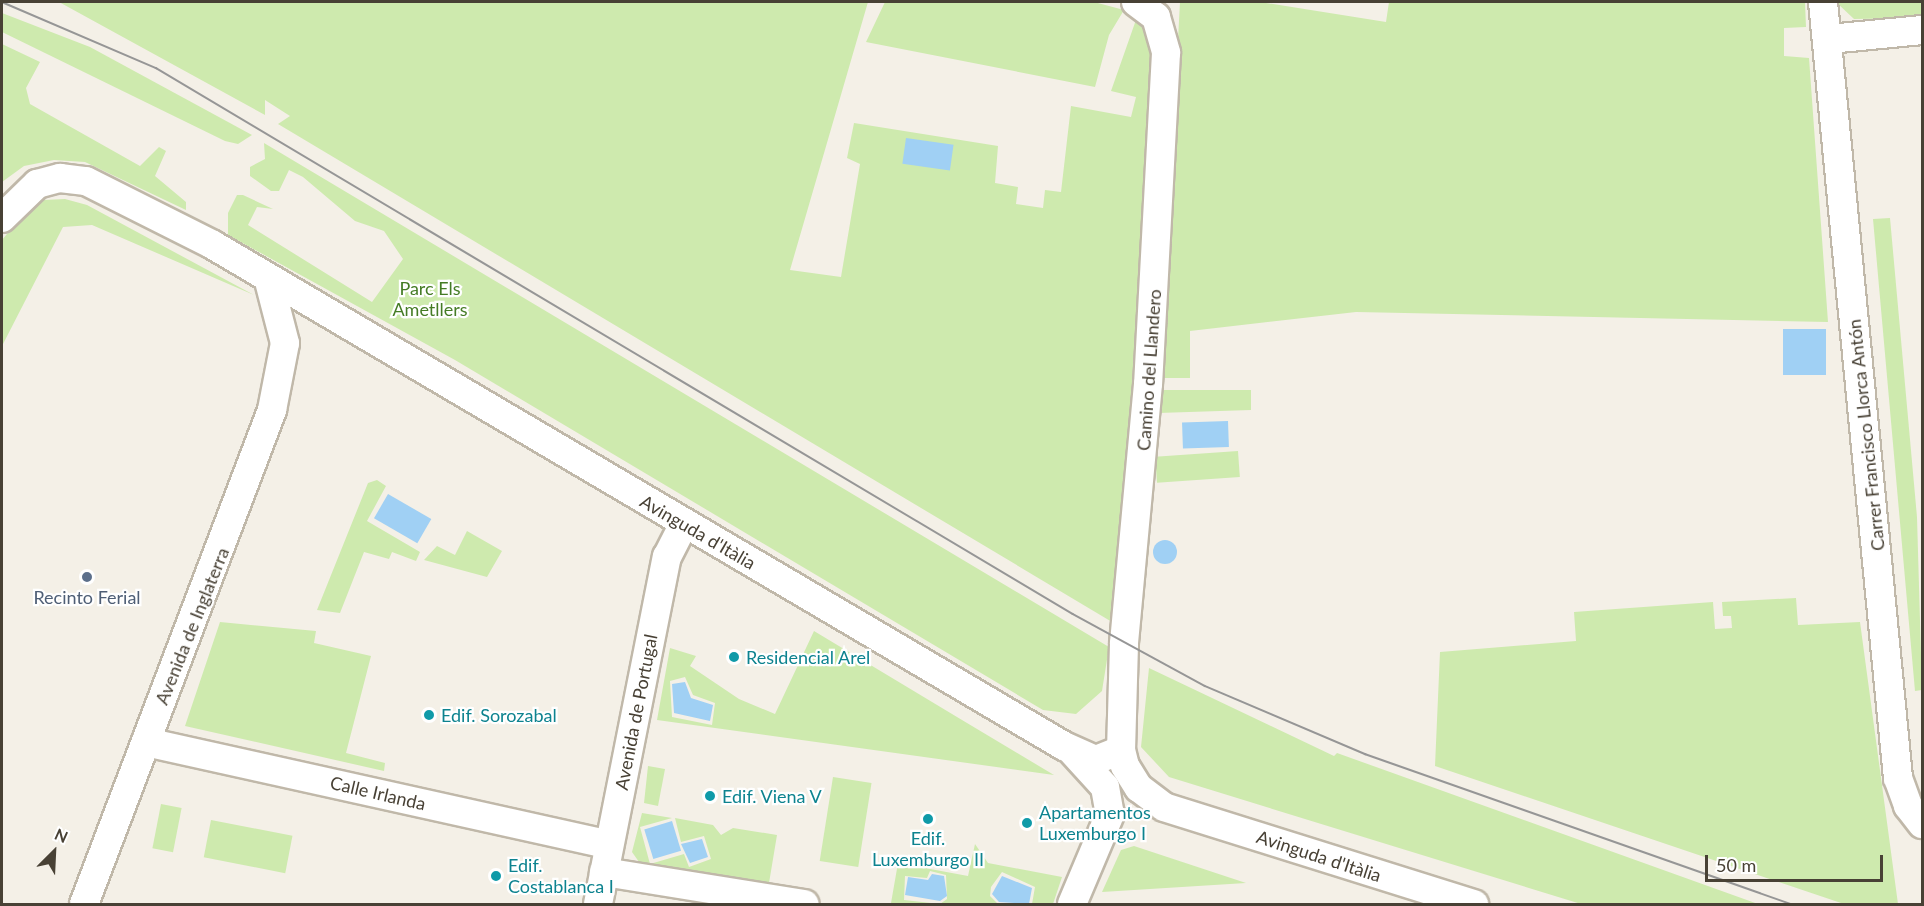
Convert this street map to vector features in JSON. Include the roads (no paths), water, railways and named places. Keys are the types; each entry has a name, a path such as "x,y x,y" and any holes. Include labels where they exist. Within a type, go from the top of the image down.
{"street":[{"name":"Camino del Llandero","path":"1121,750 1154,297 1166,52 1156,17 1136,2"},
{"name":"Carrer Francisco Llorca Antón","path":"1823,2 1829,39 1898,778 1908,807 1923,824"},
{"path":"1829,39 1923,30"},
{"name":"Avinguda d'Itàlia","path":"2,218 37,184 73,178 197,236 269,281 1064,746"},
{"path":"269,281 285,343 333,318"},
{"name":"Avenida de Inglaterra","path":"84,904 272,410 285,343"},
{"name":"Avenida de Portugal","path":"598,904 667,557 684,523"},
{"name":"Calle Irlanda","path":"146,742 607,858 804,904"},
{"path":"1064,746 1096,760 1121,750 1139,788 1164,807"},
{"path":"1064,746 1091,766 1105,787 1110,814 1072,904"},
{"path":"1110,814 1164,807"},
{"name":"Avinguda d'Itàlia","path":"1164,807 1474,904"}],"water":[{"path":"906,138 954,145 950,170 902,164"},
{"path":"1783,329 1826,329 1826,375 1783,375"},
{"path":"1228,421 1229,447 1183,449 1182,423"},
{"path":"388,494 431,519 417,543 374,518"},
{"path":"1165,540 1174,543 1177,552 1174,561 1165,564 1156,561 1153,552 1156,543"},
{"path":"685,682 691,698 713,705 710,721 674,713 672,684"},
{"path":"672,821 681,851 653,859 644,829"},
{"path":"702,839 708,857 690,863 681,844"},
{"path":"932,874 944,876 947,896 940,901 905,895 908,877 928,880"},
{"path":"1002,876 1032,888 1029,904 999,902 992,894"}],"tram line":[{"path":"2,2 156,68 1073,614 1205,686 1365,754 1792,904"}],"place":[{"name":"Recinto Ferial","path":"87,577"},
{"name":"Residencial Arel","path":"734,657"},
{"name":"Edif. Sorozabal","path":"429,715"},
{"name":"Edif. Viena V","path":"710,796"},
{"name":"Edif. Luxemburgo II","path":"928,819"},
{"name":"Apartamentos Luxemburgo I","path":"1027,823"},
{"name":"Edif. Costablanca I","path":"496,876"}],"park label":[{"name":"Parc Els Ametllers","path":"430,299"}]}
